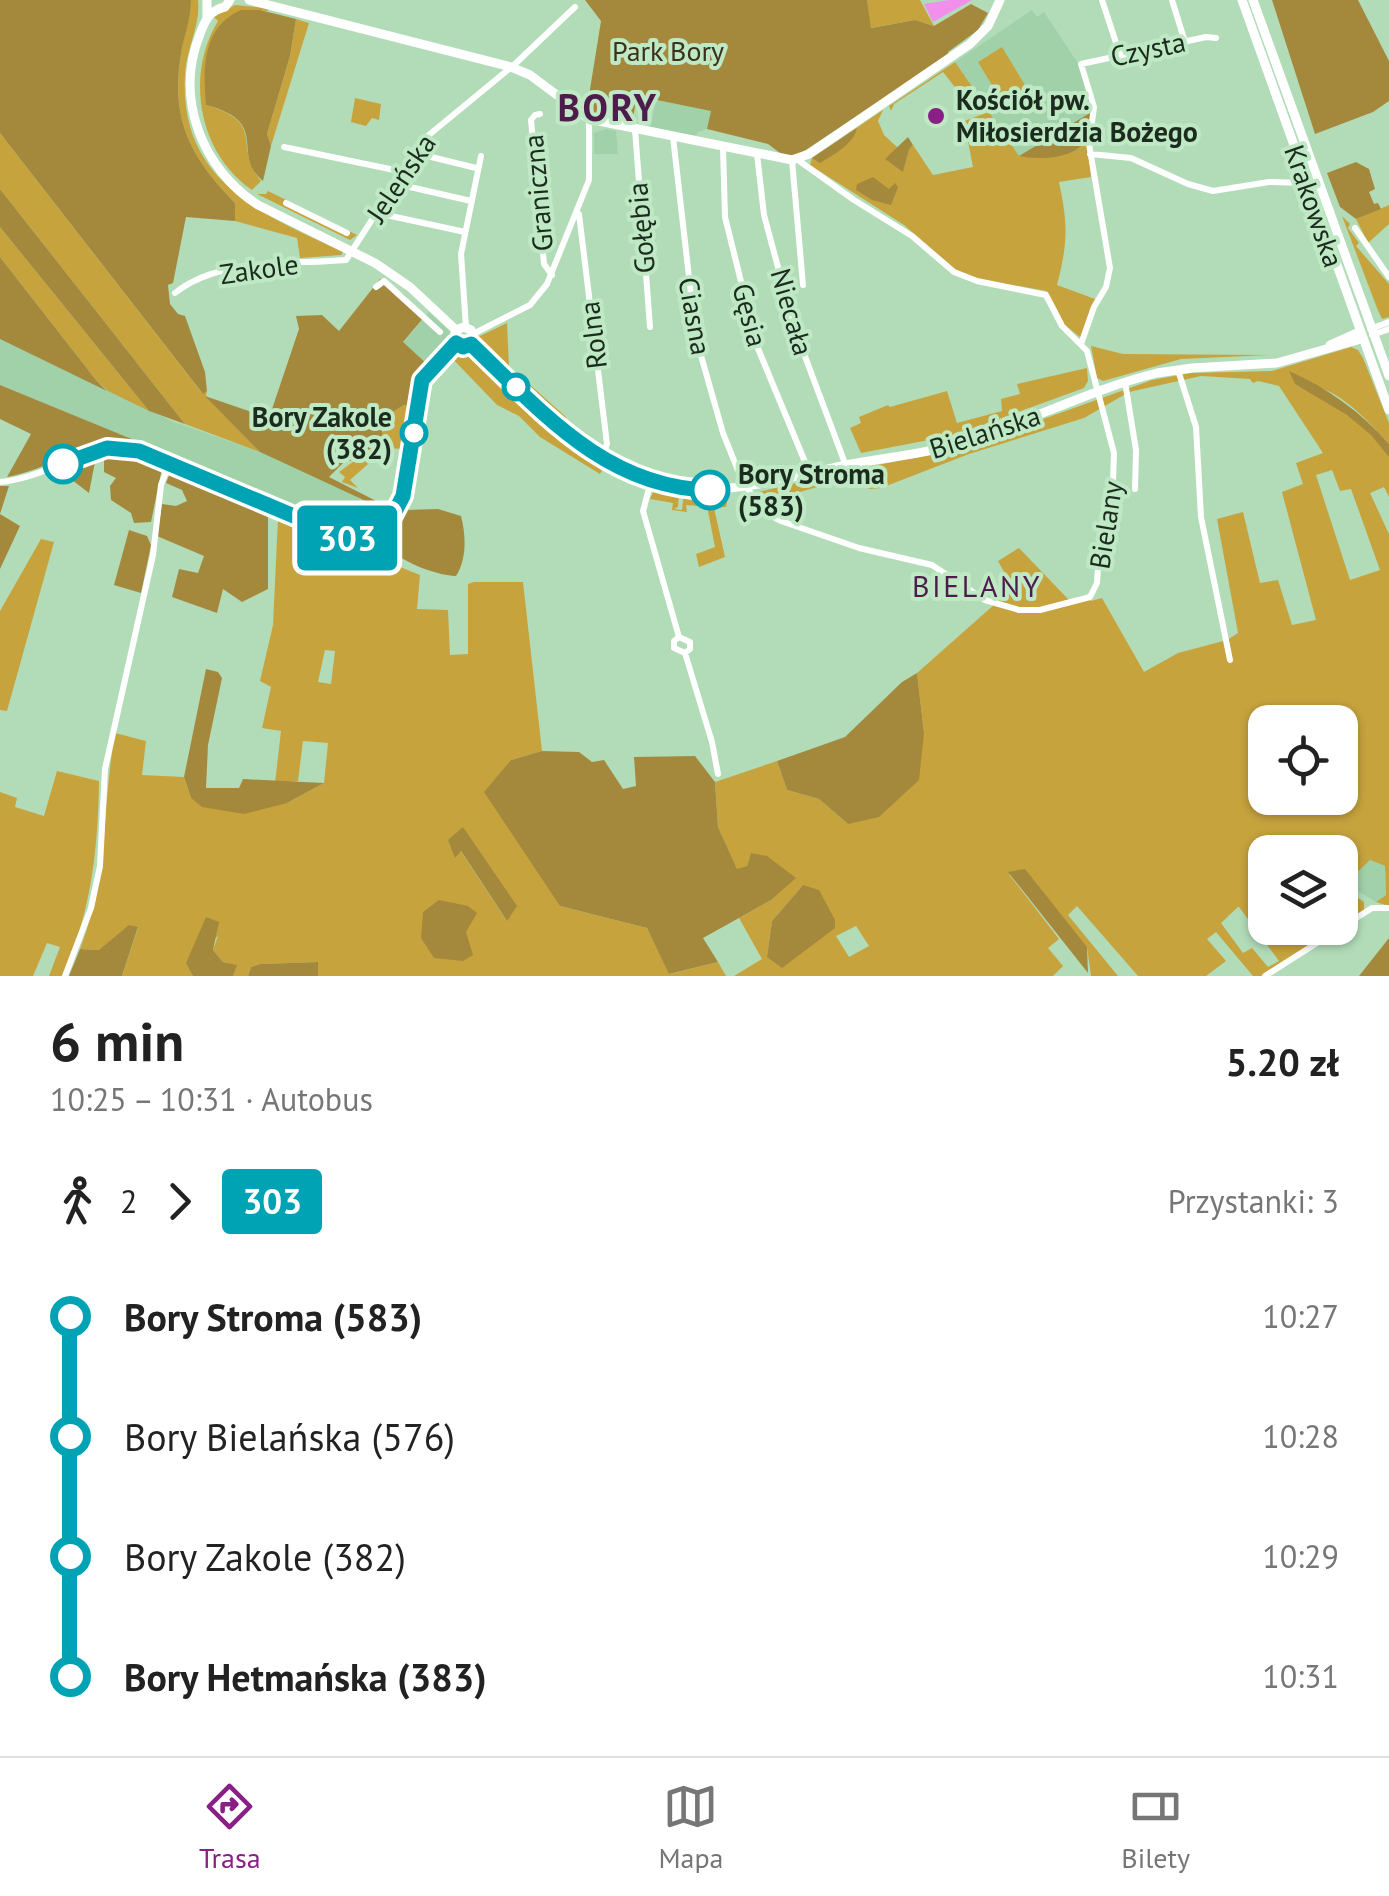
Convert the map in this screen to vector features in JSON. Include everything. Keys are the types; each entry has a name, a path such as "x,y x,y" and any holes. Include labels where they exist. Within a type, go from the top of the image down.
{"street":[{"path":"249,0 511,67 530,76 589,119 795,160 965,48 988,26 1000,0"},
{"path":"1102,0 1120,55"},
{"path":"1172,0 1185,42"},
{"name":"Krakowska","path":"1242,0 1389,410"},
{"name":"Krakowska","path":"1253,0 1389,376"},
{"path":"210,5 224,7 232,1"},
{"name":"Bielańska","path":"210,5 194,48 190,78 193,115 205,148 224,176 266,210 398,278 467,334 566,434 601,460 650,481 701,490 748,488 958,444 1125,382 1177,369 1280,363 1360,336"},
{"name":"Jeleńska","path":"350,255 436,126 511,67 575,7"},
{"name":"Czysta","path":"1090,154 1094,107 1082,64 1216,38"},
{"name":"Graniczna","path":"540,114 532,117 532,133 544,264 552,275"},
{"path":"0,482 27,478 107,448 139,451 375,550 403,496 422,380 456,343 454,337 530,305 552,275 589,180 589,119"},
{"name":"Gołębia","path":"635,130 650,327"},
{"name":"Ciasna","path":"673,137 696,338 723,432 748,488"},
{"path":"284,147 404,172"},
{"name":"Gęsia","path":"723,147 726,217 757,346 810,474"},
{"path":"415,153 476,168"},
{"name":"Niecała","path":"757,154 764,215 794,327 851,465"},
{"path":"1080,344 1106,288 1110,268 1090,154 1131,158 1213,191 1270,182 1306,184"},
{"path":"467,334 462,254 481,156"},
{"path":"795,160 803,285"},
{"name":"Bielany","path":"748,488 759,510 770,516 859,548 932,565 985,600 1033,612 1090,597 1097,583 1098,551 1112,509 1115,468 1088,355 1062,326 1046,295 977,281 954,272 912,236 795,160"},
{"path":"397,184 471,201"},
{"path":"286,203 347,233"},
{"name":"Rolna","path":"578,210 606,444 601,460"},
{"path":"376,214 465,232"},
{"path":"1355,228 1389,277"},
{"name":"Zakole","path":"175,293 198,279 233,270 350,255"},
{"path":"376,287 384,281 440,332"},
{"path":"429,325 439,314"},
{"path":"1360,336 1389,325"},
{"path":"1177,369 1196,428 1201,517 1230,660"},
{"path":"1125,382 1136,450 1135,489"},
{"path":"65,976 91,908 100,866 105,768 152,555 160,485 169,464"},
{"path":"650,481 643,511 679,637 674,648 684,654 718,774"},
{"path":"1264,976 1372,908 1389,908"}],"shaded area":[{"path":"191,0 198,0 198,9 185,75 187,112 196,142 211,168 256,208 343,252 341,255 300,258 297,238 235,221 235,203 206,170 187,136 182,118 178,78"},
{"path":"867,0 920,0 934,26 915,20 870,28"},
{"path":"972,0 933,22 924,4"},
{"path":"235,5 268,11 260,10 206,105 225,112 243,128 249,157 261,181 252,190 219,156 202,112 202,65 218,21 214,17"},
{"path":"1032,10 1037,17 1044,12 1079,65 1093,111 1019,156 955,62"},
{"path":"296,19 309,23 271,146 267,134 290,56"},
{"path":"1002,47 1028,90 1004,105 978,62"},
{"path":"955,62 973,88 958,91 943,72 894,104 891,111 889,106"},
{"path":"355,98 381,104 379,120 372,118 366,126 351,122"},
{"path":"656,100 712,111 707,129 695,136 650,129"},
{"path":"883,110 878,121 884,135 898,148 903,171 913,145 933,175 973,167 964,121 989,112 1019,156 1082,145 1087,139 1091,177 1059,182 1066,234 1057,285 1095,299 1081,338 1065,325 1047,291 979,279 956,270 904,225 810,165 812,158"},
{"path":"616,131 618,154 594,154 594,133"},
{"path":"0,133 202,393 207,391 206,396 260,452 185,424 0,189"},
{"path":"268,191 357,235 350,240 257,194"},
{"path":"1389,205 1389,224 1368,243 1356,219"},
{"path":"1342,216 1359,243 1356,246 1389,284 1389,317 1382,319"},
{"path":"0,227 149,411 108,391 96,380 0,257"},
{"path":"429,312 450,332 448,342 427,364 403,343"},
{"path":"507,323 509,366 566,417 566,430 476,343 478,337"},
{"path":"0,339 174,422 260,452 369,502 358,532 0,385"},
{"path":"1091,346 1123,354 1269,355 1181,359 1103,381 1097,378"},
{"path":"1351,347 1363,358 1389,423 1389,444 1335,395 1322,388 1295,384 1362,425 1389,457 1389,497 1384,487 1370,493 1389,534 1389,906 1376,902 1386,895 1385,866 1370,860 1358,872 1358,835 1248,835 1248,919 1238,907 1221,923 1243,953 1252,948 1268,967 1279,961 1267,945 1309,945 1261,976 1253,976 1216,932 1207,939 1226,961 1206,976 1138,976 1077,906 1068,915 1118,976 1091,976 1087,947 1008,873 1059,939 1048,948 1063,966 1053,976 734,976 762,959 739,918 771,900 751,854 747,866 737,870 718,827 715,782 777,761 787,790 819,799 848,824 924,733 917,673 1013,588 998,561 1019,548 1069,600 1085,595 1091,601 1102,598 1144,672 1178,653 1227,640 1238,633 1217,519 1243,512 1260,583 1278,580 1292,625 1316,620 1282,492 1303,484 1296,463 1323,453 1279,386 1253,383 1250,379 1201,376 1129,392 1084,418 969,454 881,488 870,489 846,479 764,502 758,501 759,492 957,450 1152,380 1191,373 1272,371","holes":["1332,470 1340,491 1351,489 1380,570 1350,580 1316,475","803,885 767,957 772,921","856,926 869,946 849,957 836,936"]},
{"path":"469,351 577,450 604,467 600,474 540,437 519,416 497,405 448,354"},
{"path":"1087,368 1084,388 955,435 861,453 850,428 861,423 859,417 888,405 947,391 957,423 1002,411 1001,399 1020,394 1017,384"},
{"path":"404,405 413,406 407,449 377,448 365,459 368,464 350,480 358,488 342,482 345,477 339,472 375,446 377,436 385,430 383,418"},
{"path":"655,488 679,493 678,507 674,509 682,510 684,493 699,495 698,506 686,505 687,512 672,510 673,503 650,499"},
{"path":"702,495 728,497 726,507 714,508 725,557 699,567 696,554 715,547 707,506 701,506"},
{"path":"278,518 420,575 417,609 448,610 450,655 468,654 468,584 523,582 542,751 511,760 560,906 647,928 670,974 718,962 726,976 318,976 317,962 260,964 251,967 248,976 233,976 236,965 223,962 213,950 218,936 187,963 193,976 122,976 138,928 99,950 80,949 100,869 115,733 146,741 142,775 184,777 191,798 287,803 324,783 328,743 303,741 298,781 275,783 281,731 262,728 271,687 260,681 273,625","holes":["325,650 335,651 331,684 318,682","463,827 468,836 506,920 460,850"]},
{"path":"41,539 54,542 7,711 0,710 0,611"},
{"path":"57,771 99,781 95,856 80,928 63,976 49,976 60,947 47,943 33,976 0,976 0,792 17,798 15,807 44,816"},
{"path":"1370,860 1385,866 1386,895 1376,902 1358,891 1358,871"},
{"path":"1358,898 1364,902 1364,910 1358,914"}],"green space":[{"path":"0,0 191,0 178,78 182,118 187,136 206,170 235,203 235,221 186,217 173,283 168,285 170,304 185,316 205,372 207,391 203,394 0,133"},
{"name":"Park Bory","path":"585,0 867,0 871,28 915,20 934,26 971,4 988,13 978,30 949,55 795,157 784,156 768,144 707,129 711,111 637,96 632,123 584,110 601,21"},
{"path":"1272,0 1358,0 1389,61 1389,101 1373,112 1315,134"},
{"path":"241,10 260,10 296,19 290,56 267,134 271,146 263,181 249,160 247,139 238,120 206,105 205,63 212,38 228,17"},
{"path":"1093,111 1088,136 1076,150 1047,158 1019,156"},
{"path":"857,128 837,153 820,163 812,158"},
{"path":"908,137 913,145 903,172 885,159"},
{"path":"1356,162 1369,169 1375,189 1369,192 1381,209 1356,219 1340,207 1327,173"},
{"path":"873,177 889,189 895,183 898,187 891,205 856,190 857,184"},
{"path":"0,189 185,424 149,411 0,227"},
{"path":"0,257 96,380 107,391 0,339"},
{"path":"380,279 425,316 403,342 427,364 418,378 413,406 404,405 383,418 382,436 377,436 375,446 346,460 329,477 390,508 373,540 362,541 127,444 81,451 7,477 31,434 0,419 0,385 358,532 368,502 260,452 205,396 269,418 299,329 296,316 322,315 339,331"},
{"path":"1289,371 1355,411 1389,444 1389,457 1347,415 1295,384"},
{"path":"118,454 162,468 151,522 134,523 131,513 111,500 110,486 116,478 104,472 104,456"},
{"path":"95,462 89,493 63,473"},
{"path":"170,473 268,513 268,589 242,602 223,589 217,613 172,597 179,569 198,573 204,556 157,536 162,504 176,506 187,501 182,490 166,483"},
{"path":"0,486 9,486 0,514"},
{"path":"438,509 461,516 464,547 456,576 418,566 384,545 405,510"},
{"path":"0,514 20,526 0,569"},
{"path":"129,530 147,536 151,545 141,593 114,585"},
{"path":"206,669 218,672 222,678 208,745 206,788 239,788 243,779 324,783 287,803 244,814 202,807 191,798 184,777"},
{"path":"917,673 924,733 919,780 879,817 848,824 819,799 787,790 777,761 845,737 902,682"},
{"path":"542,751 579,752 592,762 604,760 623,789 636,786 634,757 695,756 715,782 718,827 737,869 747,866 751,853 767,856 796,878 771,900 703,938 718,962 669,974 647,928 560,906 484,792 511,760"},
{"path":"463,827 517,906 507,921 461,851 455,858 448,840"},
{"path":"1025,869 1087,947 1088,973 1008,872"},
{"path":"803,885 819,890 835,920 835,928 782,968 767,957 772,921"},
{"path":"439,900 468,906 477,913 466,932 473,955 463,961 434,958 421,938 423,912"},
{"path":"206,917 219,922 213,950 223,962 237,965 233,976 193,976 186,963"},
{"path":"129,925 138,927 122,976 69,976 80,949 99,950"},
{"path":"1389,938 1389,976 1359,976"},
{"path":"318,962 318,976 248,976 251,967 260,964"}],"bus line":[{"name":"303","path":"63,464 107,448 139,451 375,550 403,496 422,380 456,343 463,347 471,344 566,434 601,460 650,481 710,490"}],"place":[{"name":"Kościół pw. Miłosierdzia Bożego","path":"936,116"},
{"name":"Bory Zakole (382)","path":"414,433"},
{"name":"Bory Stroma (583)","path":"710,490"}],"district":[{"name":"BORY","path":"608,108"},
{"name":"BIELANY","path":"977,587"}]}
